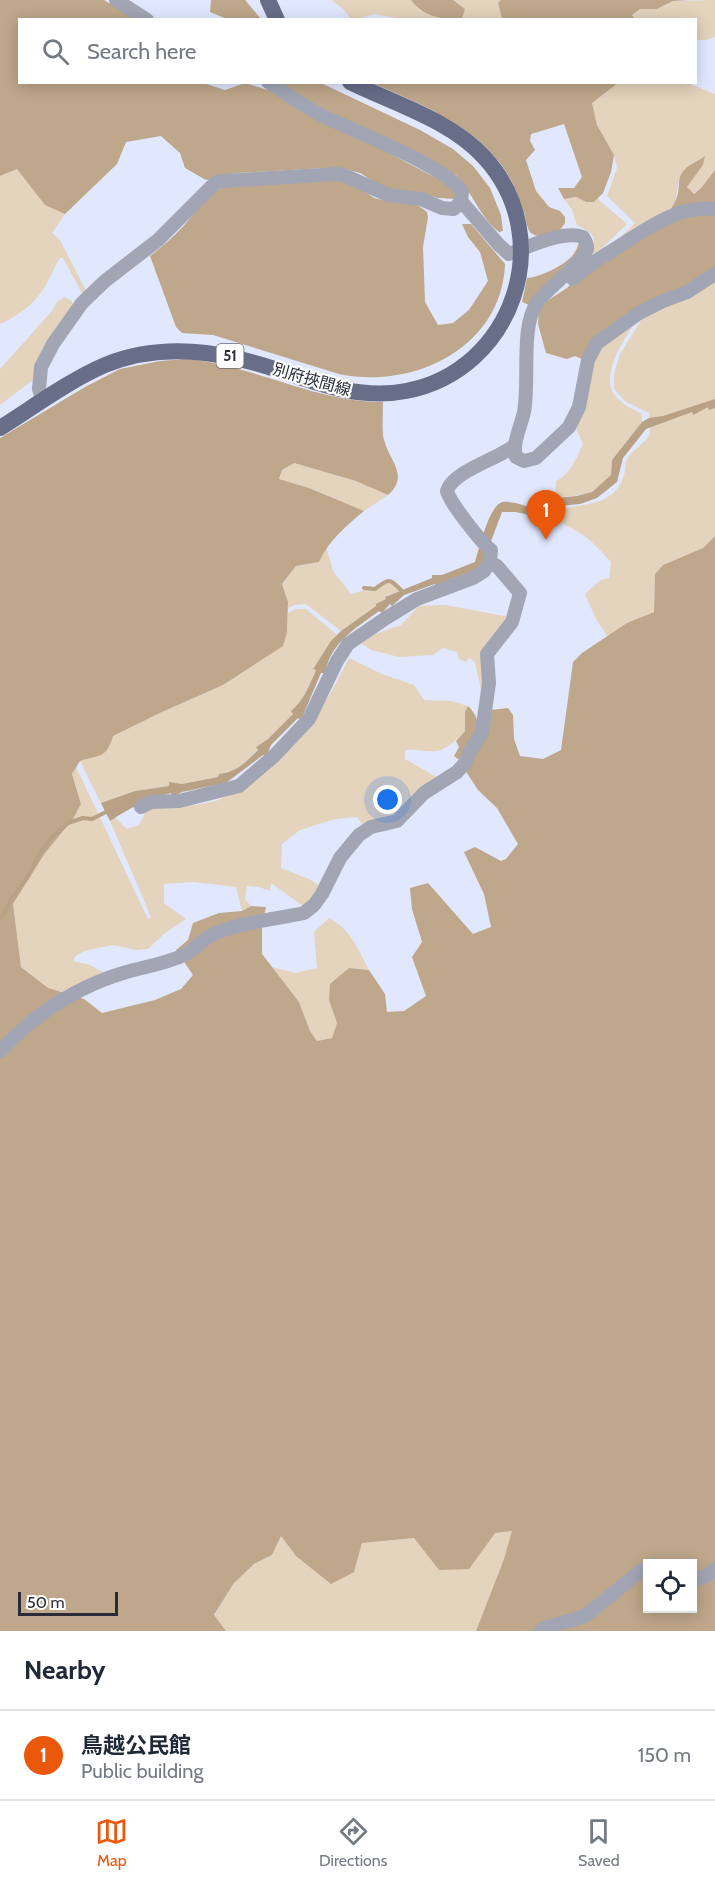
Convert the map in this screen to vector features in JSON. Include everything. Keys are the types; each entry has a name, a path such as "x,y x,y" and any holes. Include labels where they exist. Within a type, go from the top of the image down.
{"main road":[{"path":"268,0 276,18"},
{"name":"別府挾間線","path":"0,428 104,366 128,357 153,352 178,351 227,355 331,388 377,394 421,387 447,377 467,363 499,329 514,295 520,273 521,250 515,211 509,196 498,174 483,156 460,137 427,118 354,84"}],"street":[{"path":"116,0 144,18"},
{"path":"43,401 39,389 41,367 53,344 82,303 105,281 158,240 215,183 338,174 388,195 421,199 448,210 454,209 461,201 462,192 451,179 321,115 270,84"},
{"path":"461,201 509,254 539,241 570,234 582,237 587,243 587,250 580,259 532,309 528,323 525,406 514,446 516,457 519,460 531,460 544,452 569,427 579,407 588,360 604,336 639,313 687,292 715,274"},
{"path":"548,292 562,289 594,261 661,219 692,210 715,209"},
{"path":"0,1051 13,1036 40,1013 79,990 185,955 209,937 222,931 309,910 322,894 340,858 359,835 371,827 397,821 424,793 462,768 482,732 488,690 488,654 512,622 520,593 497,566 451,500 447,494 448,487 460,476 506,453 514,446"},
{"path":"141,807 151,802 179,801 239,786 274,756 309,719 337,661 348,644 417,599 474,578 484,571 487,551"},
{"path":"697,1579 707,1576 715,1569"},
{"path":"541,1631 585,1616 643,1570"}],"shaded area":[{"path":"0,0 104,0 134,18 18,18 18,84 206,84 225,90 248,84 274,92 451,186 455,192 455,199 384,188 360,173 345,169 236,173 206,180 185,168 180,153 161,136 126,142 117,164 65,214 45,205 17,169 0,176"},
{"path":"211,0 245,0 260,18 225,18 210,12"},
{"path":"332,0 411,0 418,8 440,18 397,18 374,14 361,18 350,18"},
{"path":"411,0 453,0 465,9 462,18 441,18 428,14"},
{"path":"453,0 501,0 498,4 502,18 462,18 465,9"},
{"path":"501,0 689,0 673,1 657,9 640,9 632,15 634,18 502,18 498,3"},
{"path":"715,0 715,37 697,40 697,18 635,18 632,15 640,9 657,9 673,1"},
{"path":"284,84 323,84 420,130 453,149 473,166 490,188 501,215 503,231 499,232 486,219 456,175 312,103"},
{"path":"374,84 617,84 592,103 597,125 614,155 611,172 603,193 594,202 586,202 576,197 564,199 558,188 574,188 582,177 564,124 531,134 530,141 535,150 526,160 536,191 549,207 560,211 565,217 565,223 558,233 544,236 534,235 528,229 517,192 500,163 473,136 458,125 407,98"},
{"path":"617,84 690,84 715,94 715,170 702,187 693,194 687,187 703,165 705,157 689,166 681,174 671,210 662,218 620,238 635,223 607,196 617,168 614,155 597,125 592,103"},
{"path":"705,156 703,165 687,187 694,194 715,170 715,207 666,216 676,199 682,173"},
{"path":"17,169 45,205 65,214 52,233 60,240 86,291 83,295 63,258 60,258 36,299 19,313 0,324 0,176"},
{"path":"342,180 374,198 390,202 404,201 419,206 427,212 423,247 425,302 438,325 453,323 469,310 488,281 480,252 468,237 462,224 471,224 505,264 500,293 488,318 471,339 449,356 424,368 396,375 368,377 339,374 213,335 182,333 176,327 150,256 178,232 208,197 225,186"},
{"path":"576,197 586,202 594,202 597,198 627,224 581,268 594,246 594,241 587,230 577,225 572,210 564,199"},
{"path":"715,212 715,269 687,286 584,360 575,356 567,359 546,353 538,324 539,309 547,301 567,288 584,271 669,221"},
{"path":"579,242 583,248 529,305 522,302 527,278 554,269 572,257"},
{"path":"715,279 715,536 703,548 663,565 655,574 654,612 627,623 608,637 596,619 585,594 601,580 609,578 611,562 587,538 550,514 591,504 610,496 617,488 624,476 629,456 647,439 650,429 649,413 626,402 614,389 614,374 620,354 642,319"},
{"path":"64,297 72,301 73,306 42,350 34,370 33,380 0,405 0,369 52,311 57,302"},
{"path":"637,320 617,353 610,382 617,398 642,414 642,422 612,460 611,475 605,482 588,494 555,498 556,481 569,470 583,444 576,428 597,349"},
{"path":"186,359 236,368 333,396 383,402 383,435 398,473 395,487 388,495 356,481 294,463 282,470 279,479 309,488 364,511 333,540 319,562 296,566 282,584 288,602 287,632 283,646 223,685 113,736 104,753 80,761 72,774 81,804 73,819 45,853 13,904 21,967 48,988 84,999 102,1013 155,1000 181,989 193,975 176,950 188,940 193,923 219,913 242,911 251,906 266,907 262,924 262,954 299,1002 310,1031 317,1041 332,1038 337,1023 329,1000 330,984 349,968 369,970 385,994 387,1012 404,1011 426,996 412,957 422,942 412,909 410,888 428,883 473,934 491,927 484,894 464,852 475,847 501,861 506,859 518,844 497,808 478,790 465,770 491,710 508,708 513,715 514,739 520,756 543,759 561,750 573,662 582,653 627,623 654,612 655,574 663,565 703,548 715,536 715,1631 476,1631 504,1559 512,1531 495,1533 469,1569 439,1570 414,1538 362,1543 354,1572 331,1584 296,1556 281,1536 272,1555 254,1564 234,1583 214,1615 226,1631 0,1631 0,438 85,387 120,369 160,361"},
{"path":"715,399 715,408 709,410 708,407 693,415 692,412 646,429 623,458 617,482 597,498 580,504 558,506 535,516 502,512 482,565 477,569 447,580 436,587 435,584 404,595 392,606 390,604 382,613 379,611 353,630 338,645 328,662 325,673 321,673 301,720 298,718 271,745 267,756 263,755 222,786 220,784 182,792 172,797 171,793 147,801 110,821 101,803 135,791 169,786 169,782 182,784 218,777 219,774 236,769 245,762 258,750 256,747 268,739 293,714 291,711 303,697 316,670 313,669 331,641 376,604 386,599 385,597 432,578 432,575 442,575 475,562 489,519 498,505 511,502 536,509 555,498 592,492 611,475 612,460 642,422"},
{"path":"293,463 356,481 388,495 364,511 309,488 279,479 282,470"},
{"path":"326,546 333,571 351,594 375,590 383,584 393,582 399,591 386,596 387,599 376,604 377,606 341,631 306,604 288,608 282,585 296,566 319,562"},
{"path":"445,605 510,617 486,648 483,699 475,662 470,658 465,662 459,659 457,652 443,648 433,655 399,657 371,650 362,644 364,638 401,625 419,606"},
{"path":"296,609 306,609 337,635 313,668 316,670 303,697 291,711 293,714 268,739 256,747 258,749 241,766 219,774 218,777 182,784 169,783 169,786 135,791 101,803 80,761 104,752 113,736 223,685 250,666 287,632 288,613"},
{"path":"349,658 382,674 414,685 424,700 451,701 468,706 465,712 465,731 440,750 405,750 405,759 440,779 401,814 365,828 357,817 335,819 300,830 282,844 281,868 311,880 323,888 306,908 271,883 270,891 247,886 245,899 251,906 242,911 236,887 194,882 164,884 164,903 186,919 165,933 148,949 136,950 113,945 84,951 73,961 90,965 108,975 67,993 48,989 21,967 13,904 45,853 73,819 81,804 72,774 76,767 148,919 151,917 110,821 115,817 127,829 139,825 145,810 216,801 241,789 311,723"},
{"path":"468,706 477,719 476,732 464,759 458,759 454,756 459,747 456,741 465,731 465,712"},
{"path":"329,918 348,934 369,970 349,968 329,1000 337,1023 332,1038 317,1041 310,1031 299,1002 272,967 295,973 317,968 314,932"},
{"path":"513,1531 476,1631 226,1631 214,1616 234,1583 254,1564 272,1555 281,1536 296,1556 354,1572 362,1543 414,1538 439,1570 495,1533"}],"waterway":[{"path":"364,588 375,589 384,582 390,581 403,592"},
{"path":"0,918 51,838 68,823 83,818 92,819 108,811"}],"place":[{"name":"鳥越公民館","path":"546,540"}]}
